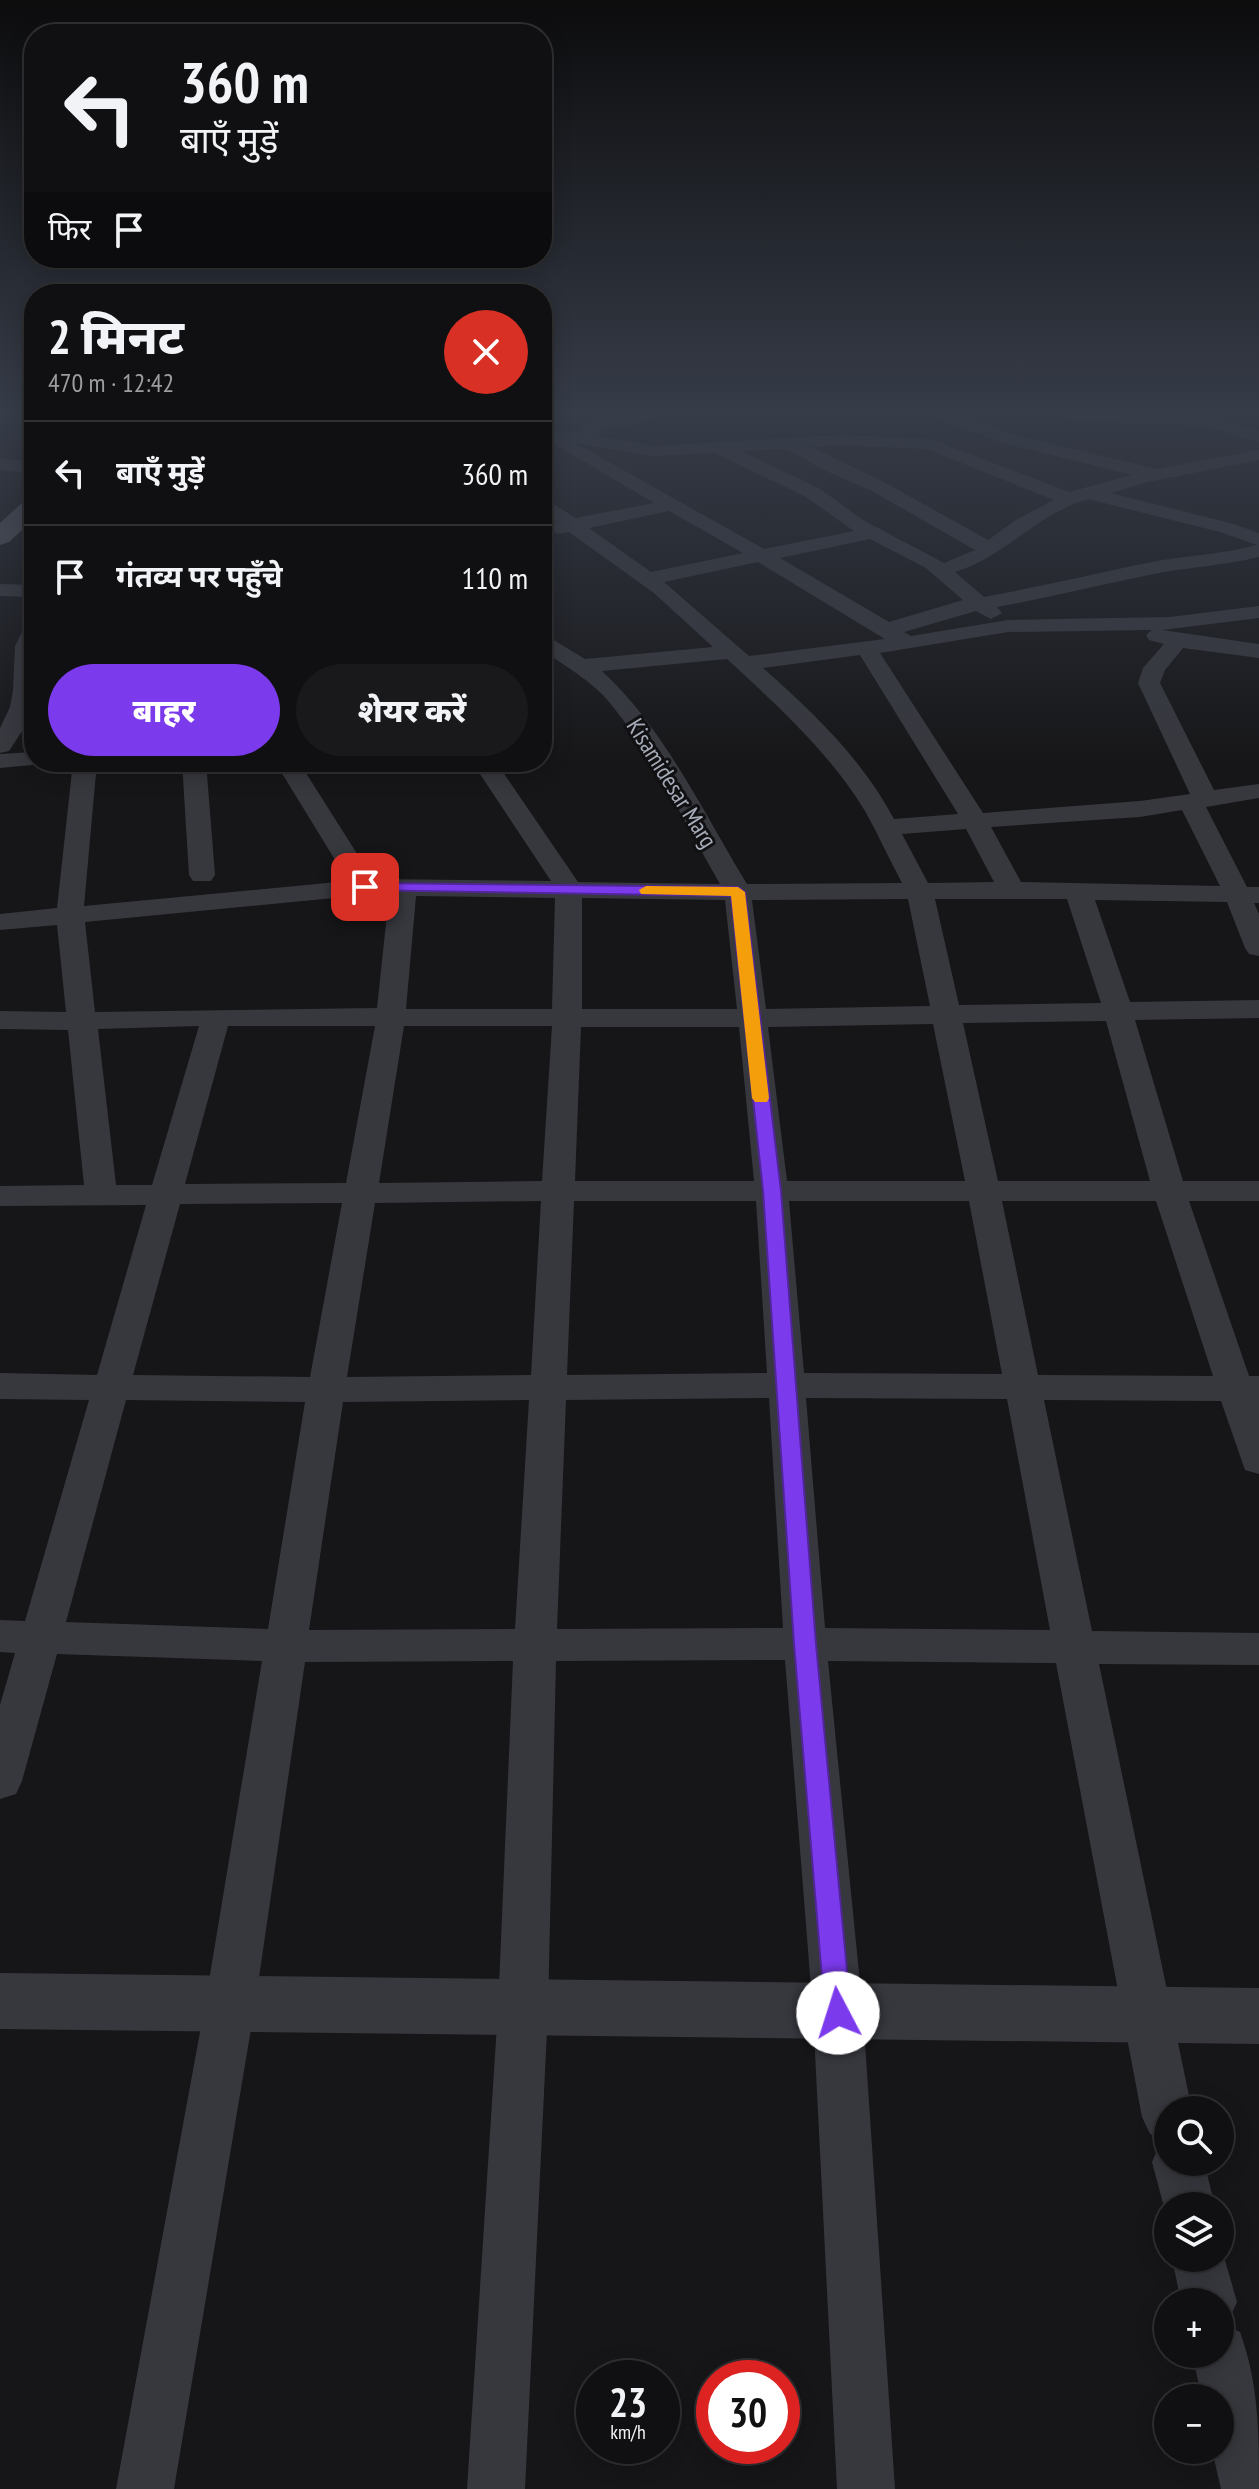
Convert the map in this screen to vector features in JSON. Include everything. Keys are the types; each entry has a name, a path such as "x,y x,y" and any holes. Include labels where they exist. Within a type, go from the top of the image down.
{"street":[{"path":"564,532 647,579 697,619 791,705 845,765 887,827 920,892 1076,1648 1145,2015 1163,2096"},
{"path":"719,532 895,636 962,636 1008,626 1169,623 1259,612"},
{"path":"958,532 990,550"},
{"path":"941,570 974,560 1013,532"},
{"path":"1238,532 1259,540"},
{"path":"647,579 872,533 941,570 1008,626"},
{"path":"581,666 740,658 865,647 979,604 1060,590 1151,568 1219,561 1259,551"},
{"path":"0,590 24,591"},
{"path":"1113,622 1178,641 1259,651"},
{"path":"1178,641 1154,668 1149,683 1199,801 1248,894 1259,948"},
{"name":"Kisamidesar Marg","path":"552,647 581,666 618,698 659,759 738,892 772,1191 805,1644 838,2013 866,2489"},
{"path":"865,647 909,710 978,823 1012,890"},
{"path":"0,746 24,714"},
{"path":"0,761 24,760"},
{"path":"84,772 70,914 101,1194"},
{"path":"195,772 202,875"},
{"path":"293,772 365,887"},
{"path":"491,772 569,889 567,1017 557,1191 551,1390 535,1647 523,2009 496,2489"},
{"path":"887,827 978,823 1199,801 1259,791"},
{"path":"0,922 365,887 1248,894"},
{"path":"145,2489 230,2005 326,1390 391,1017 403,888"},
{"path":"1079,893 1118,1011 1169,1191 1248,1389 1259,1460"},
{"path":"0,1020 216,1017 751,1018 1259,1009"},
{"path":"0,1781 20,1636 113,1386 216,1017"},
{"path":"0,1196 557,1191 1259,1191"},
{"path":"0,1386 326,1390 551,1390 785,1385 1248,1389"},
{"path":"20,1636 288,1646 805,1644 1259,1649"},
{"path":"0,2001 1259,2016"},
{"path":"1224,2368 1250,2489"}],"slow traffic":[{"path":"646,890 738,892 761,1098"}],"route":[{"path":"365,887 738,892 772,1191 805,1644 838,2013"}]}
